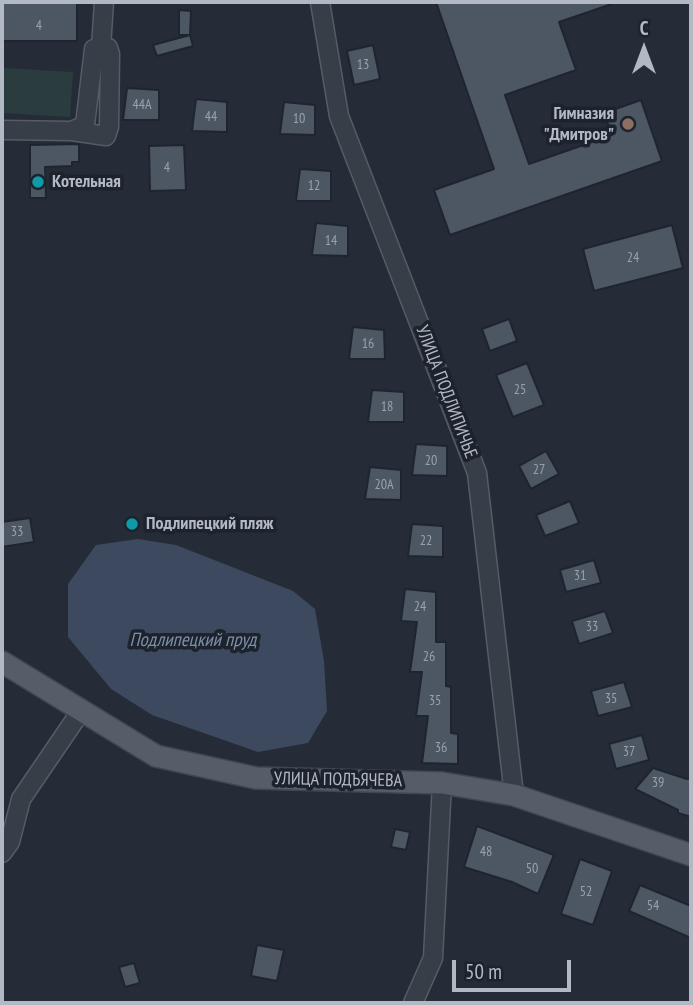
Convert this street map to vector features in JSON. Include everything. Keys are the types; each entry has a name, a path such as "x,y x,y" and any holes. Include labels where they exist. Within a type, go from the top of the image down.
{"main road":[{"name":"УЛИЦА ПОДЪЯЧЕВА","path":"2,662 156,756 256,778 442,783 513,795 691,855"}],"street":[{"path":"101,47 104,2"},
{"name":"УЛИЦА ПОДЛИПИЧЬЕ","path":"320,2 339,116 477,473 513,795"},
{"path":"2,130 72,131 106,136 109,127 108,48 94,49 85,124 72,131"},
{"path":"2,853 10,842 21,799 81,711"},
{"path":"413,1003 433,958 442,783"}],"shaded area":[{"path":"2,68 73,72 70,117 2,113"}],"water":[{"name":"Подлипецкий пруд","path":"138,539 176,545 293,591 315,609 324,661 327,711 308,743 258,752 152,715 111,689 68,637 68,584 96,545"}],"building":[{"path":"2,2 77,2 77,41 2,41"},
{"name":"Гимназия \"Дмитров\"","path":"436,2 611,2 612,4 559,22 576,70 505,95 529,164 612,135 604,113 641,100 662,161 450,235 434,190 494,169"},
{"path":"179,10 191,11 190,35 179,35"},
{"path":"190,35 193,46 157,56 153,45"},
{"path":"373,45 380,79 354,85 347,51"},
{"path":"127,88 159,90 159,120 123,120"},
{"path":"196,99 227,102 227,132 192,131"},
{"path":"284,102 315,105 315,135 280,134"},
{"name":"Котельная","path":"79,144 79,162 72,162 72,166 45,167 46,198 30,198 30,145"},
{"path":"184,145 186,190 150,191 149,146"},
{"path":"300,169 331,171 331,201 296,201"},
{"path":"316,223 348,226 348,256 312,255"},
{"path":"672,225 683,268 594,291 583,249"},
{"path":"509,319 517,341 490,351 482,329"},
{"path":"353,327 384,330 385,359 349,359"},
{"path":"527,363 544,405 513,417 496,375"},
{"path":"372,390 404,392 404,422 368,422"},
{"path":"416,444 447,446 447,476 412,475"},
{"path":"546,451 559,474 531,489 519,466"},
{"path":"370,467 401,470 401,500 365,499"},
{"path":"570,501 579,523 545,536 536,515"},
{"path":"30,518 34,542 2,547 2,522"},
{"path":"412,524 443,526 443,557 408,556"},
{"path":"594,560 601,583 566,592 560,570"},
{"path":"405,589 436,592 436,642 446,642 446,686 451,687 451,733 458,734 458,764 422,763 428,716 416,716 422,672 410,672 417,622 401,621"},
{"path":"605,611 613,633 579,644 572,621"},
{"path":"624,682 632,707 598,716 591,691"},
{"path":"642,735 649,760 616,769 609,744"},
{"path":"653,768 691,778 691,817 678,813 678,810 635,789"},
{"path":"477,826 554,855 538,894 512,882 464,867"},
{"path":"395,829 410,832 406,850 391,847"},
{"path":"580,859 612,871 593,925 561,914"},
{"path":"640,885 691,906 691,938 629,911"},
{"path":"257,945 284,950 277,981 251,976"},
{"path":"134,963 140,983 125,987 119,967"}],"place":[{"name":"Гимназия \"Дмитров\"","path":"628,124"},
{"name":"Котельная","path":"38,182"},
{"name":"Подлипецкий пляж","path":"132,524"}]}
